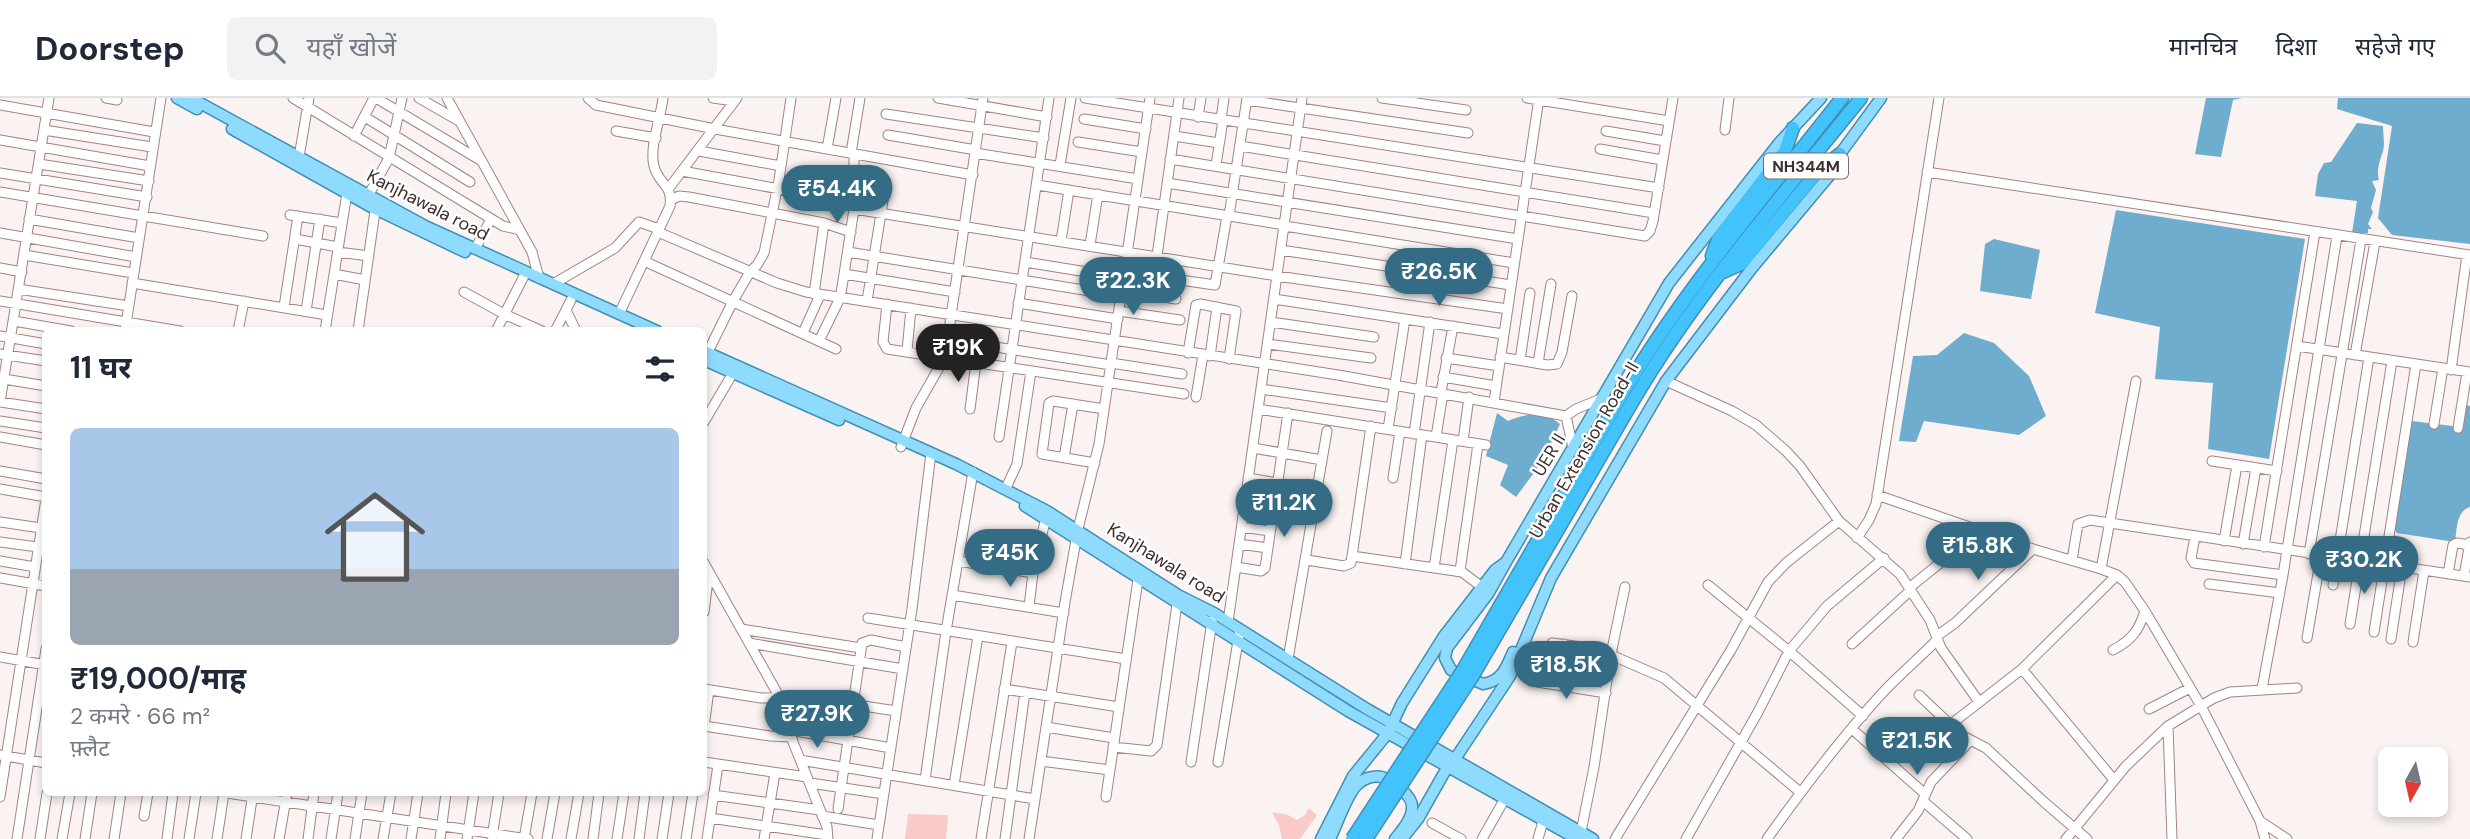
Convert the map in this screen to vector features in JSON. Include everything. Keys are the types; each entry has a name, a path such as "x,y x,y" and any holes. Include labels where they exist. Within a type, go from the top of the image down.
{"highway":[{"name":"Urban Extension Road-II","path":"1352,839 1463,670 1629,395 1658,357 1714,269 1842,98"},
{"name":"Urban Extension Road-II","path":"1714,269 1861,98"},
{"path":"1793,128 1785,152 1718,239 1714,269 1741,264 1818,171 1840,153"},
{"name":"Urban Extension Road-II","path":"1366,839 1472,677 1629,395"}],"main road":[{"name":"Kanjhawala road","path":"177,98 373,202 525,275 568,305 629,327"},
{"name":"Kanjhawala road","path":"191,98 347,193 373,202 422,233 525,275 539,278 648,327"},
{"name":"UER II","path":"1321,839 1353,776 1390,728 1402,703 1444,636 1495,570 1506,562 1669,283 1793,128 1821,98"},
{"path":"1506,562 1488,594 1454,636 1445,658 1451,670 1483,684 1497,680 1503,674 1538,597 1666,381 1752,268 1829,176 1840,153 1881,98"},
{"name":"Kanjhawala road","path":"707,357 733,373 903,444"},
{"name":"Kanjhawala road","path":"707,357 1006,488 1177,599 1213,619 1348,710 1390,728"},
{"name":"Kanjhawala road","path":"973,475 1046,515"},
{"path":"1402,839 1418,819 1451,763 1510,676 1551,578"},
{"name":"Kanjhawala road","path":"1213,619 1228,622 1239,636 1288,659 1390,728 1579,837 1593,839"},
{"path":"1330,839 1354,787 1373,777 1382,777 1406,794 1413,803 1404,828 1395,839"}],"street":[{"path":"42,408 0,402 4,355 11,338 49,98"},
{"path":"106,98 117,100"},
{"path":"0,302 125,327 161,98"},
{"path":"293,98 308,103 354,136 503,226 520,230"},
{"path":"354,136 375,98 482,161"},
{"path":"359,327 369,256 373,202 395,137 402,98"},
{"path":"419,98 461,122"},
{"path":"447,98 536,260 539,278"},
{"path":"588,98 596,105 715,130 973,175"},
{"path":"619,314 671,200 669,188 654,166 663,98"},
{"path":"669,188 735,100 713,98"},
{"path":"707,352 733,301 764,253 791,98"},
{"path":"827,149 836,98"},
{"path":"819,341 840,298 848,252 854,206 853,154 860,98"},
{"path":"938,98 983,102 1046,117"},
{"path":"999,437 1049,98"},
{"path":"1060,165 1071,98"},
{"path":"1157,256 1179,98"},
{"path":"1198,117 1201,98"},
{"path":"1216,166 1224,98"},
{"path":"1382,98 1466,110"},
{"path":"1527,98 1669,121"},
{"path":"1170,159 1645,236 1650,231 1654,213 1674,98"},
{"path":"1725,130 1729,98"},
{"path":"1857,538 1873,514 1877,495 1939,98"},
{"path":"1091,99 1149,103 1198,117 1659,188"},
{"path":"1025,262 1213,286 1216,284 1247,99 1301,103 1468,133"},
{"path":"1494,402 1539,99"},
{"path":"903,444 916,408 945,357 983,102"},
{"path":"297,161 308,103"},
{"path":"1029,839 1078,534 1096,463 1149,103"},
{"path":"1228,622 1301,103"},
{"path":"0,105 154,132"},
{"path":"886,114 1044,138"},
{"path":"365,117 470,182"},
{"path":"1084,119 1146,129"},
{"path":"44,130 152,147"},
{"path":"615,131 656,138"},
{"path":"1606,131 1665,141"},
{"path":"888,135 1138,179"},
{"path":"1174,136 1219,143"},
{"path":"0,140 150,166"},
{"path":"1079,142 1142,152"},
{"path":"1240,146 1654,213"},
{"path":"1600,149 1662,160"},
{"path":"699,151 780,166"},
{"path":"39,164 149,181"},
{"path":"682,171 881,213 1277,276 1508,309"},
{"path":"1927,172 2468,255 2434,424"},
{"path":"0,173 146,197"},
{"path":"867,302 886,182"},
{"path":"1167,183 1518,239"},
{"path":"1037,185 1514,263"},
{"path":"1061,241 1069,190"},
{"path":"0,192 262,236"},
{"path":"326,327 347,193"},
{"path":"1090,245 1098,194"},
{"path":"671,200 683,196 824,223 851,232"},
{"path":"284,307 295,239 294,215 342,223"},
{"path":"29,219 139,238"},
{"path":"306,311 320,219"},
{"path":"475,249 491,219"},
{"path":"553,284 615,248 639,222 750,272 817,294 1421,389 1566,415 1603,398"},
{"path":"803,333 817,294 824,223"},
{"path":"2264,547 2315,232"},
{"path":"0,233 136,257"},
{"path":"2262,689 2287,551 2337,236"},
{"path":"295,239 369,256"},
{"path":"2309,554 2361,240"},
{"path":"2355,355 2375,242"},
{"path":"1281,250 1511,285"},
{"path":"848,252 1121,296"},
{"path":"24,255 244,301 327,315"},
{"path":"644,261 836,349"},
{"path":"0,268 22,272"},
{"path":"334,274 365,280"},
{"path":"844,274 955,292"},
{"path":"498,327 525,275"},
{"path":"1538,363 1551,284"},
{"path":"18,289 128,306"},
{"path":"464,292 533,327"},
{"path":"1520,360 1530,293"},
{"path":"1142,294 1176,299"},
{"path":"1446,358 1499,362 1520,360 1552,365 1559,360 1572,296"},
{"path":"1155,316 1158,297"},
{"path":"1274,299 1503,334"},
{"path":"239,327 244,301"},
{"path":"1018,303 1180,320"},
{"path":"887,304 883,345 891,350 1184,394"},
{"path":"557,327 568,305"},
{"path":"568,305 575,327"},
{"path":"1188,353 1196,305 1217,307 1236,311 1229,359"},
{"path":"1196,397 1217,307"},
{"path":"907,351 911,308"},
{"path":"1388,429 1405,319"},
{"path":"13,321 48,327"},
{"path":"1271,322 1374,337"},
{"path":"1405,564 1430,322"},
{"path":"1436,437 1452,326"},
{"path":"0,336 42,343"},
{"path":"1268,344 1371,358"},
{"path":"983,345 1182,374"},
{"path":"2297,346 2468,372 2458,428"},
{"path":"4,355 42,360"},
{"path":"2333,585 2369,357"},
{"path":"2350,624 2392,360"},
{"path":"970,409 976,362"},
{"path":"2374,632 2416,364"},
{"path":"1006,488 1017,464 1031,371"},
{"path":"707,417 733,373"},
{"path":"1443,377 1496,386"},
{"path":"4,379 42,385"},
{"path":"1666,381 1756,425 1800,466 1839,521 1900,574 1937,638 1979,702"},
{"path":"2101,569 2136,381"},
{"path":"1261,389 1392,408"},
{"path":"1434,568 1469,397"},
{"path":"1096,463 1042,454 1049,403 1054,401 1104,409"},
{"path":"1065,458 1073,404"},
{"path":"1258,409 1482,445 1460,571"},
{"path":"1236,567 1263,570 1288,413"},
{"path":"1566,415 1573,448"},
{"path":"0,421 42,427"},
{"path":"1307,560 1347,566 1351,563 1371,426"},
{"path":"1288,659 1327,431"},
{"path":"1393,478 1400,431"},
{"path":"0,437 42,443"},
{"path":"1253,448 1322,460"},
{"path":"877,839 906,648 930,456"},
{"path":"2212,461 2277,471"},
{"path":"2224,541 2237,465"},
{"path":"2243,544 2256,468"},
{"path":"0,471 42,478"},
{"path":"925,780 946,631 973,475"},
{"path":"1248,478 1277,483"},
{"path":"0,489 42,497"},
{"path":"1877,495 2117,575 2131,588 2190,688 2260,821 2265,839"},
{"path":"1245,502 1274,507"},
{"path":"1029,607 1033,573 1046,515"},
{"path":"2072,560 2078,524 2085,520 2467,577 2470,543 2455,543 2448,574"},
{"path":"1615,839 1749,618 1764,588 1778,571 1839,521"},
{"path":"0,522 41,528"},
{"path":"0,797 3,756 42,522"},
{"path":"1242,527 1270,531"},
{"path":"1852,644 1910,589 1981,530"},
{"path":"2195,537 2190,558 2194,563 2283,575"},
{"path":"0,542 38,547"},
{"path":"1239,544 1268,548"},
{"path":"1767,839 1800,792 1889,686 2033,549"},
{"path":"1352,556 1460,571 1482,587"},
{"path":"2307,638 2321,556"},
{"path":"1686,839 1789,651 1827,606 1884,558"},
{"path":"0,561 35,567"},
{"path":"958,561 1033,573"},
{"path":"2391,639 2403,567"},
{"path":"707,568 780,698 827,837 710,818"},
{"path":"2413,642 2424,570"},
{"path":"707,588 709,572"},
{"path":"1106,797 1139,574"},
{"path":"1951,725 2022,669 2117,575"},
{"path":"0,578 42,585"},
{"path":"2209,584 2280,593"},
{"path":"1708,585 1863,716"},
{"path":"1579,837 1625,587"},
{"path":"952,595 1064,613"},
{"path":"1046,727 1151,751 1155,748 1177,599"},
{"path":"2113,650 2128,642 2137,632 2145,611"},
{"path":"868,618 1126,659"},
{"path":"1191,762 1213,619"},
{"path":"741,629 861,648"},
{"path":"954,785 978,636"},
{"path":"1218,762 1239,636"},
{"path":"838,809 862,643 867,640 906,648"},
{"path":"981,839 1012,642"},
{"path":"749,643 903,669"},
{"path":"1552,643 1611,653 1664,678 1800,792"},
{"path":"1555,685 1564,645"},
{"path":"0,657 42,664"},
{"path":"2022,669 2114,780"},
{"path":"17,839 42,678"},
{"path":"1531,681 1606,693"},
{"path":"2149,709 2190,688"},
{"path":"2066,839 2137,754 2168,726 2200,706 2230,692 2297,688"},
{"path":"707,690 761,698 806,697 896,711"},
{"path":"1004,690 1119,707"},
{"path":"1005,839 1026,692"},
{"path":"1919,695 1951,725 1970,740 1986,748 2087,839"},
{"path":"2168,726 2172,839"},
{"path":"707,727 770,736 791,734 849,740 891,748"},
{"path":"1852,729 1967,839"},
{"path":"1896,839 1913,818 1931,782 1970,740"},
{"path":"3,756 42,762"},
{"path":"800,760 1035,799"},
{"path":"1041,761 1110,770"},
{"path":"707,763 884,794"},
{"path":"707,839 718,765"},
{"path":"764,839 775,773"},
{"path":"713,795 770,803 879,825"},
{"path":"1482,839 1507,795"},
{"path":"40,839 47,796"},
{"path":"62,839 69,796"},
{"path":"85,839 92,796"},
{"path":"114,839 121,796"},
{"path":"144,816 147,796"},
{"path":"166,839 173,796"},
{"path":"189,839 196,796"},
{"path":"217,839 225,796"},
{"path":"246,839 253,796"},
{"path":"307,839 314,796"},
{"path":"331,839 338,796"},
{"path":"355,839 362,796"},
{"path":"383,839 390,796"},
{"path":"411,839 418,796"},
{"path":"440,839 446,796"},
{"path":"468,834 474,796"},
{"path":"492,836 499,796"},
{"path":"279,839 286,797 312,805 442,826 468,834 525,839 531,796"},
{"path":"547,839 554,796"},
{"path":"571,839 578,796"},
{"path":"593,839 599,796"},
{"path":"617,839 624,796"},
{"path":"639,839 645,796"},
{"path":"662,839 669,796"},
{"path":"686,839 693,796"},
{"path":"1538,839 1545,816"},
{"path":"2260,821 2287,839"},
{"path":"1432,823 1461,839"}],"shaded area":[{"path":"1309,808 1317,815 1300,839 1282,839 1272,812 1297,820 1305,815"},
{"path":"908,814 948,815 946,839 905,839"}],"water":[{"path":"2206,98 2242,98 2233,100 2221,157 2195,154"},
{"path":"2338,98 2470,98 2470,244 2392,235 2378,218 2392,126 2337,109"},
{"path":"2357,123 2383,126 2384,148 2378,169 2379,180 2372,181 2376,190 2371,208 2373,212 2368,224 2372,229 2368,229 2368,233 2352,233 2357,201 2315,196 2318,174 2324,163 2331,162"},
{"path":"2116,210 2305,239 2269,459 2208,449 2213,383 2155,379 2160,327 2095,313"},
{"path":"1994,239 2040,250 2031,299 1980,291 1985,244"},
{"path":"1964,333 1994,343 2029,376 2046,416 2019,435 1924,421 1916,442 1899,441 1913,356 1937,355"},
{"path":"2466,405 2470,406 2470,507 2462,512 2455,542 2397,533 2393,528 2412,421 2460,427"},
{"path":"1497,413 1508,421 1522,416 1541,415 1560,424 1542,462 1516,497 1500,485 1508,465 1486,456"}]}
